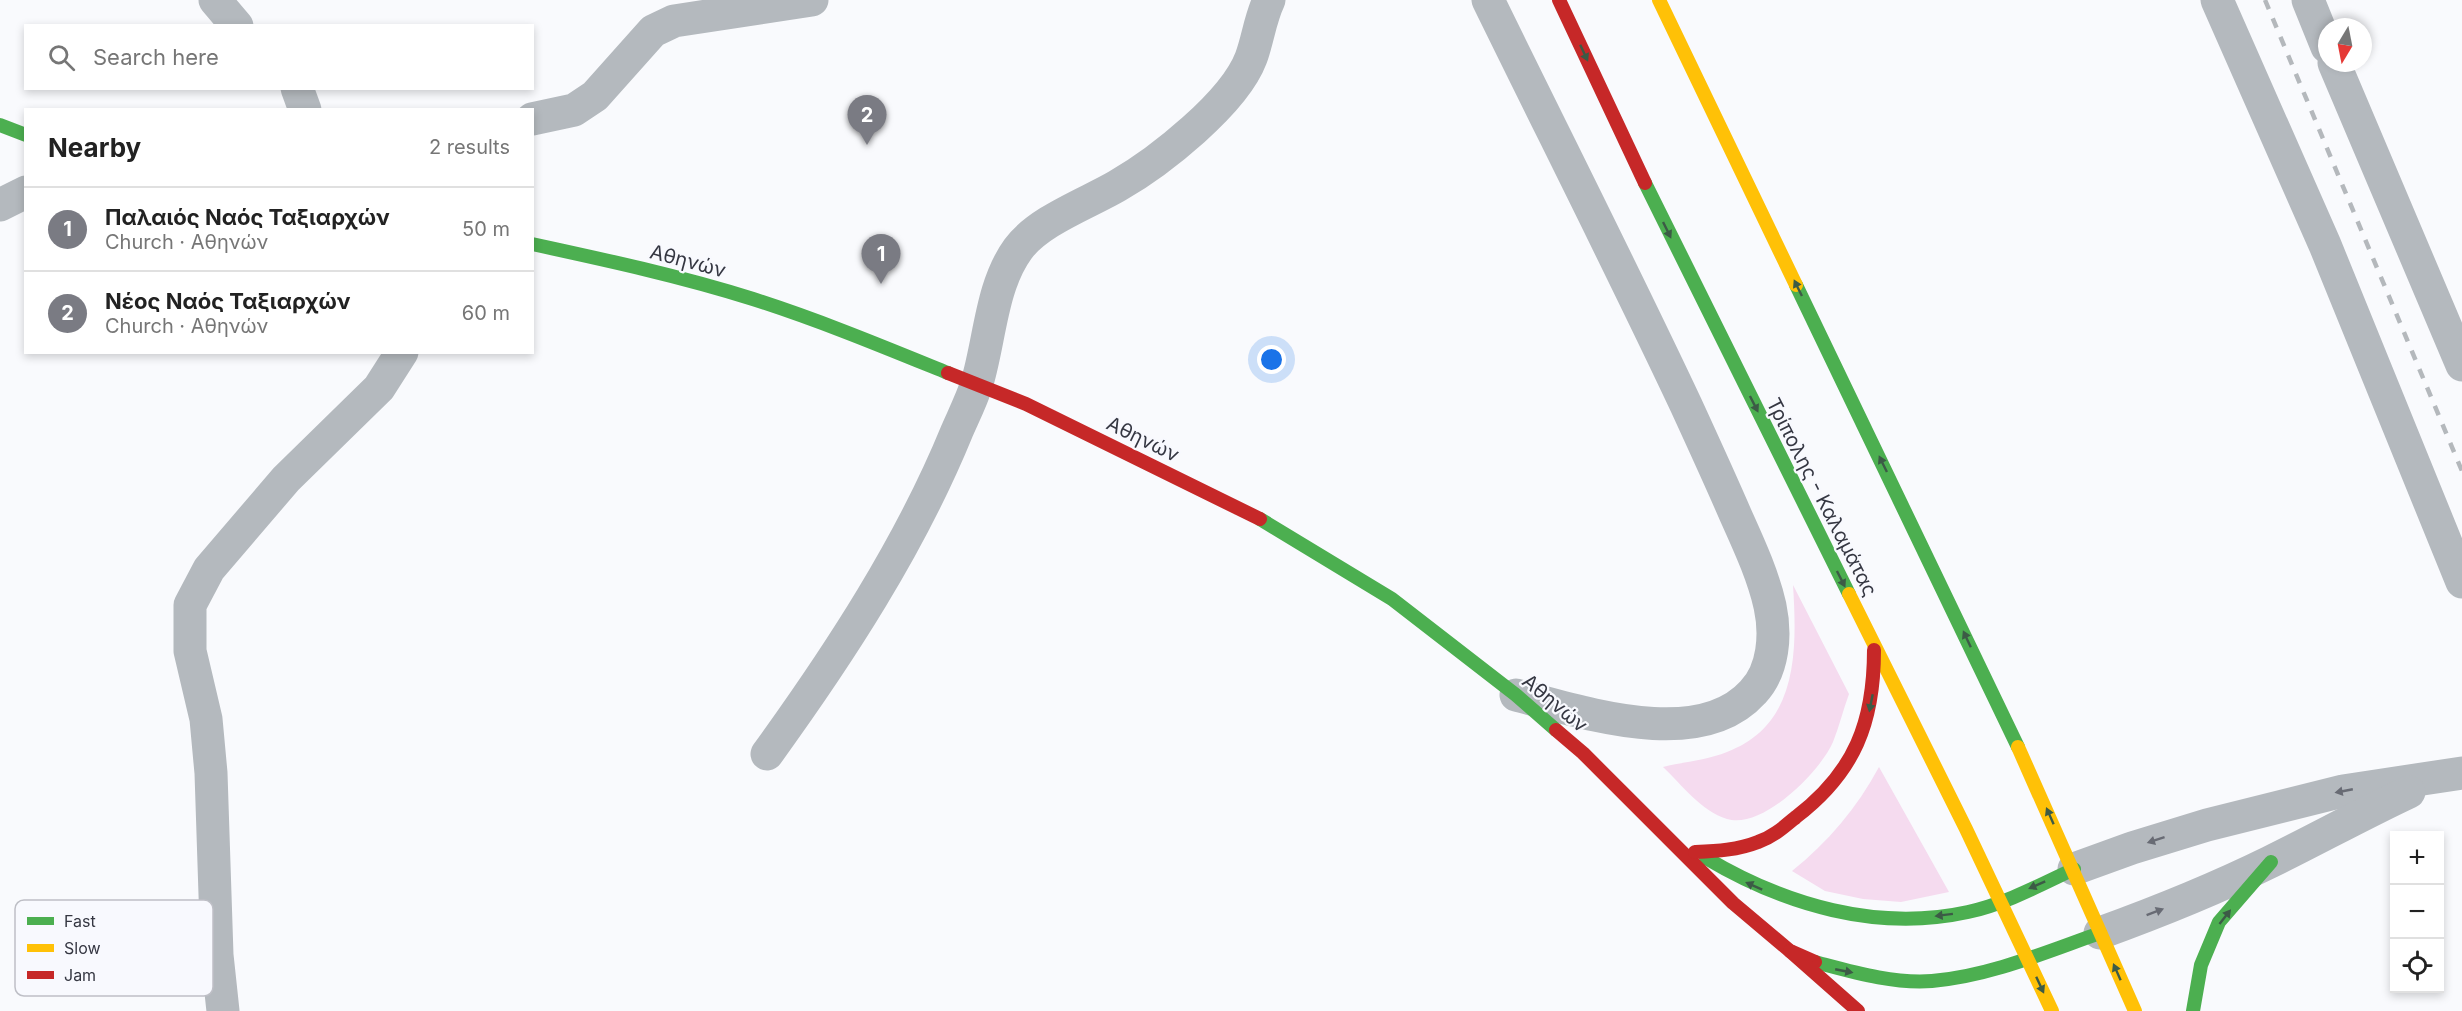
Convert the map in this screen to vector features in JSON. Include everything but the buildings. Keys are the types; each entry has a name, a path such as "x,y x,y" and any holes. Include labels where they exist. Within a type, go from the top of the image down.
{"main road":[{"name":"Τρίπολης - Καλαμάτας","path":"1560,0 1669,234 2001,902 2052,1011"},
{"path":"1659,0 1949,601 2074,870 2135,1011"},
{"path":"0,125 24,134"},
{"name":"Αθηνών","path":"534,244 651,270 764,303 837,328 1055,417 1271,525 1392,599 1516,695 1583,753 1654,824"},
{"path":"1695,852 1732,850 1764,840 1803,813 1828,788 1848,764 1866,723 1873,687 1874,645"},
{"path":"1654,824 1752,886 1784,898 1843,912 1888,917 1928,917 1967,912 2001,902 2074,870"},
{"path":"1654,824 1733,903 1858,1011"},
{"path":"2193,1011 2201,965 2219,922 2271,862"},
{"path":"1790,951 1809,961 1836,970 1902,980 1932,981 1961,977 2027,958 2100,933"}],"street":[{"path":"215,0 235,24"},
{"path":"534,119 574,110 610,81 653,31 674,21 812,0"},
{"path":"767,754 832,659 896,557 942,465 976,384 1002,281 1019,247 1049,224 1141,171 1204,121 1231,93 1250,59 1262,14 1269,0"},
{"path":"1488,0 1701,438 1755,559 1766,590 1772,617 1772,652 1761,682 1745,700 1722,714 1677,724 1645,723 1613,718 1516,695"},
{"path":"2217,0 2325,245 2462,582"},
{"path":"2307,0 2318,26"},
{"path":"2338,72 2462,365"},
{"path":"298,90 304,108"},
{"path":"0,205 24,193"},
{"path":"223,1011 217,956 211,773 206,719 190,651 189,605 209,569 286,479 379,388 401,354"},
{"path":"2074,870 2132,848 2207,825 2343,791 2453,775"},
{"path":"2100,933 2170,907 2271,862 2354,818 2453,775"}],"shaded area":[{"path":"1793,585 1849,694 1833,742 1816,768 1803,782 1788,796 1756,816 1741,820 1727,819 1700,804 1663,767 1727,752 1751,740 1768,724 1781,704 1793,659"},
{"path":"1879,767 1949,892 1901,902 1863,899 1825,891 1792,871 1841,824"}],"railway":[{"path":"2265,0 2462,471"}],"traffic: fast":[{"path":"0,125 24,134"},
{"path":"1645,183 1849,594"},
{"path":"534,244 615,262 753,299 827,325 948,373"},
{"path":"1796,285 2018,747"},
{"path":"1260,519 1392,599 1516,695 1556,730"},
{"path":"1706,858 1736,875 1800,901 1832,910 1900,919 1934,917 1982,909 2022,894 2074,869"},
{"path":"2193,1011 2201,965 2219,922 2271,862"},
{"path":"1815,962 1888,979 1932,981 1996,969 2100,933"}],"traffic: slow":[{"path":"1659,0 1796,285"},
{"path":"1849,594 1966,829 2052,1011"},
{"path":"2018,747 2135,1011"}],"traffic: jam":[{"path":"1559,0 1645,183"},
{"path":"948,373 1026,404 1260,519"},
{"path":"1695,852 1719,851 1750,845 1769,837 1816,800 1833,782 1847,763 1865,723 1873,676 1874,650"},
{"path":"1556,730 1583,753 1733,903 1790,951 1815,962"},
{"path":"1790,951 1858,1011"}],"place":[{"name":"Νέος Ναός Ταξιαρχών","path":"867,145"},
{"name":"Παλαιός Ναός Ταξιαρχών","path":"881,284"}]}
